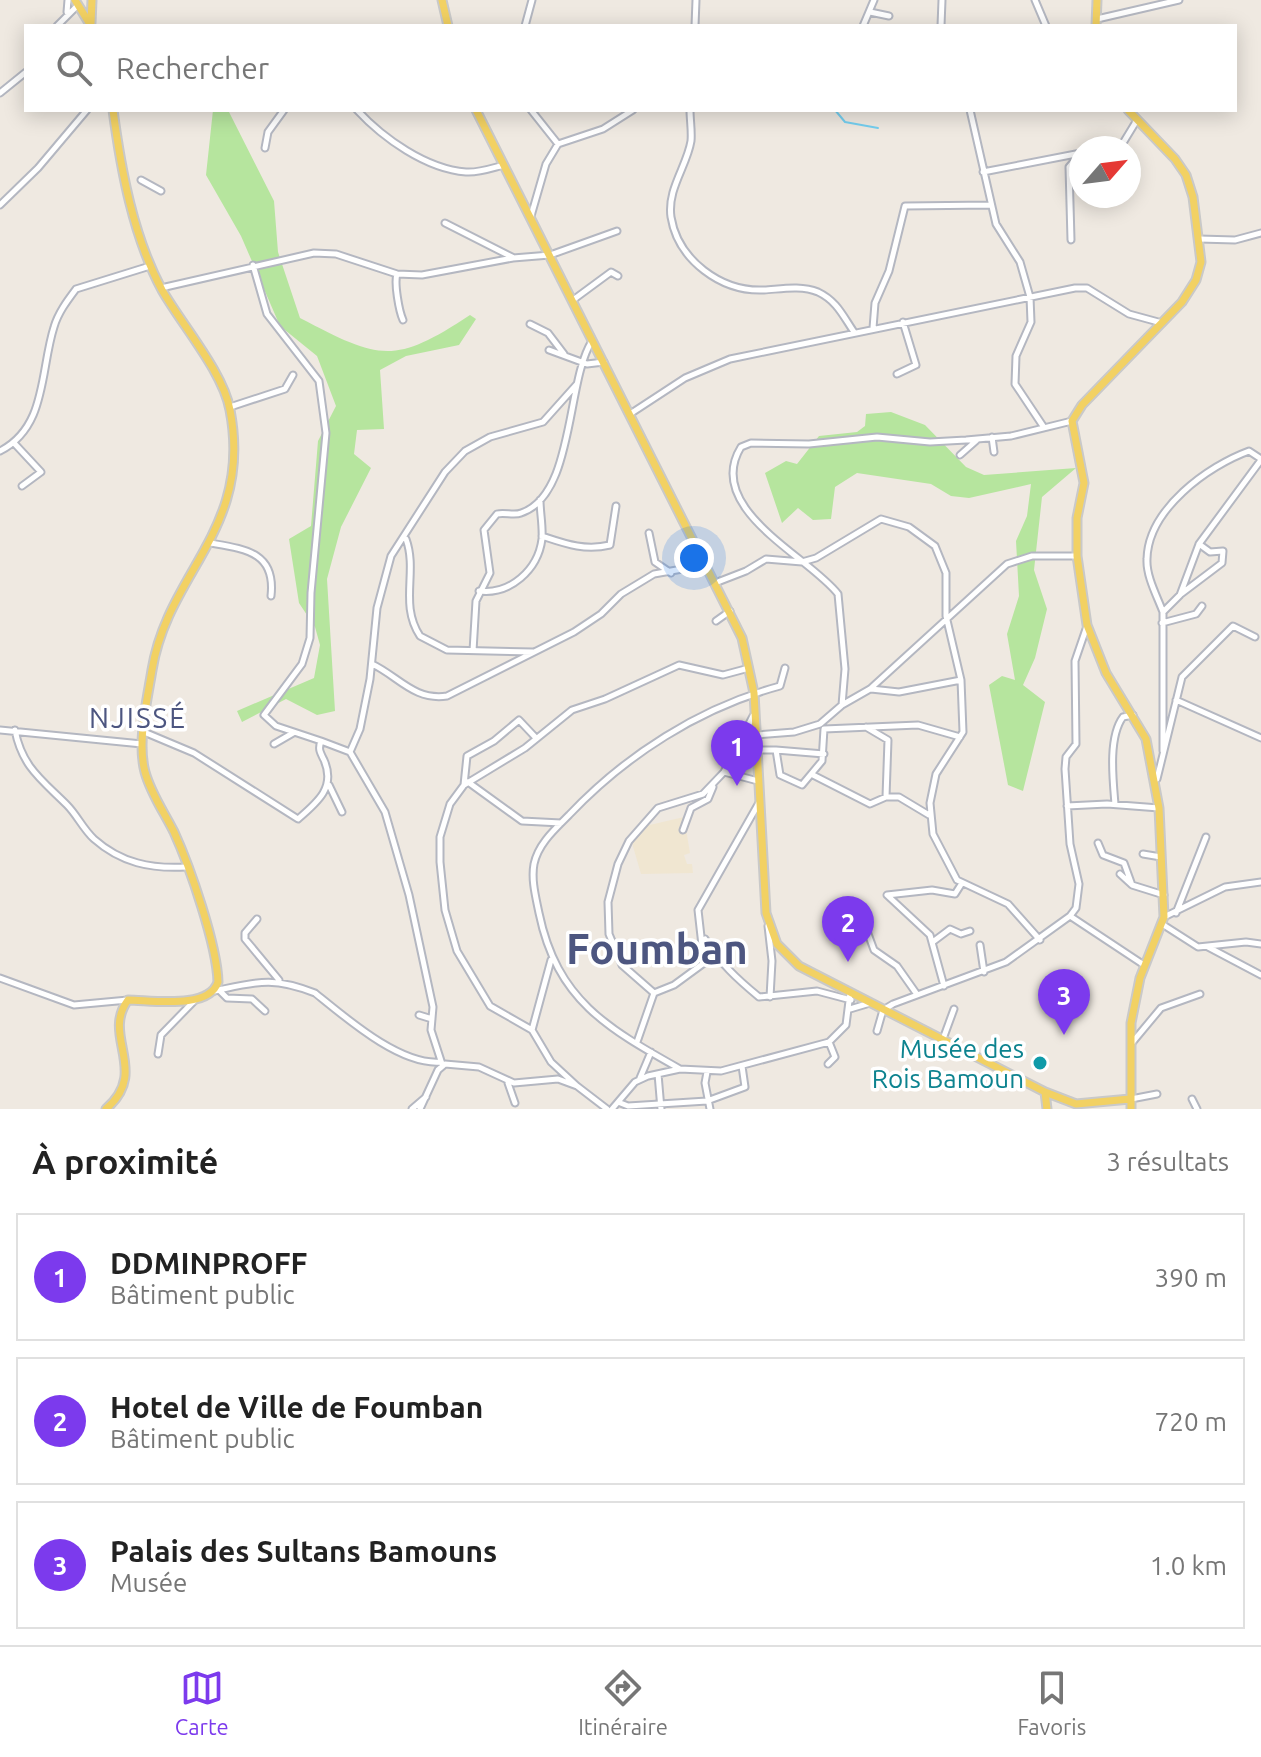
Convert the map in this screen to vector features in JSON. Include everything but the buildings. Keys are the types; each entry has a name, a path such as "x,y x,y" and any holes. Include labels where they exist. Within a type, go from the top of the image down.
{"main road":[{"path":"91,24 92,0"},
{"path":"442,0 448,24"},
{"path":"1096,22 1097,0"},
{"path":"79,2 90,24"},
{"path":"106,1109 119,1096 127,1080 119,1017 128,1000 196,999 216,991 218,982 176,837 146,775 143,744 157,644 210,543 230,490 230,407 222,386 150,266 131,205 113,112"},
{"path":"477,112 730,610 750,667 754,693 768,926 777,944 792,960 850,996 870,1003 1076,1106 1130,1099"},
{"path":"1130,112 1175,159 1186,175 1201,255 1196,280 1163,323 1082,405 1072,421 1084,483 1077,518 1077,556 1087,625 1106,673 1146,739 1157,779 1165,895 1163,921 1144,965 1128,1048 1131,1109"},
{"path":"1045,1092 1047,1109"}],"street":[{"path":"67,13 68,0"},
{"path":"526,24 532,0"},
{"path":"695,24 696,0"},
{"path":"864,24 874,0"},
{"path":"941,24 942,0"},
{"path":"1035,0 1045,24"},
{"path":"1096,22 1179,0"},
{"path":"59,24 79,2"},
{"path":"870,12 889,16"},
{"path":"0,93 24,74"},
{"path":"0,205 38,168 85,112"},
{"path":"265,148 268,132 283,112"},
{"path":"359,112 393,141 445,167 477,172 504,165"},
{"path":"533,112 558,144"},
{"path":"531,216 546,164 558,144 603,129 630,112"},
{"path":"690,112 691,141 671,207 675,231 690,258 725,283 749,289 799,288 818,293 838,306 854,332"},
{"path":"970,112 990,205 1000,234 1020,262 1030,297 1031,322 1016,356 1014,378 1043,426"},
{"path":"1127,136 1137,120"},
{"path":"983,172 1069,155"},
{"path":"141,180 161,191"},
{"path":"873,328 875,303 889,271 905,206 990,205"},
{"path":"1070,208 1071,240"},
{"path":"445,223 513,258"},
{"path":"161,288 253,265 323,253 397,274 428,275 513,258 550,255 617,231"},
{"path":"1199,239 1235,240 1261,233"},
{"path":"253,265 267,314 312,369 324,403 326,433 311,593 310,638 302,664 264,715 276,726 350,752 385,812 409,895 433,1020 431,1030 441,1063 420,1109"},
{"path":"0,451 14,443 38,407 55,323 76,289 150,266"},
{"path":"573,300 611,272 618,276"},
{"path":"397,274 394,289 402,304 403,320"},
{"path":"630,414 685,378 730,359 1030,297 1087,288 1129,314 1163,323"},
{"path":"897,374 916,365 903,322"},
{"path":"530,324 548,333 564,355"},
{"path":"479,591 500,590 522,578 536,558 542,536 540,500 563,449 581,362 593,340"},
{"path":"549,350 594,365 604,362"},
{"path":"230,407 285,389 293,375"},
{"path":"350,752 358,740 372,664 374,625 391,556 438,481 465,451 490,437 543,422 577,384"},
{"path":"842,705 845,669 841,602 833,587 759,526 744,508 734,466 741,447 751,443 806,444 877,437 930,442 982,438 1072,421"},
{"path":"992,437 994,452"},
{"path":"960,455 982,438"},
{"path":"14,443 41,472 22,486"},
{"path":"1163,751 1163,612 1146,561 1161,520 1185,491 1226,461 1249,451 1261,460 1199,544 1180,595"},
{"path":"473,651 479,591 490,573 483,537 488,523 502,512 522,513 540,500"},
{"path":"542,536 568,546 595,550 610,545 616,506"},
{"path":"715,583 766,559 802,562 823,554 874,520 899,522 940,551 946,573 946,616 961,680 960,737 936,774 931,829 949,867 962,883 1008,904 1040,940"},
{"path":"649,533 655,562 672,574"},
{"path":"405,538 411,562 408,603 415,628 433,646 473,651 535,652"},
{"path":"210,543 252,552 260,557 272,579 271,596"},
{"path":"1163,612 1222,563 1223,551 1210,552 1199,544"},
{"path":"776,750 776,769 785,779 802,785 813,775 824,754 822,727 842,705 870,689 997,570 1018,559 1077,556"},
{"path":"372,664 413,692 438,697 535,652 601,614 621,594 654,574 672,574 705,565"},
{"path":"1162,623 1190,617 1202,606"},
{"path":"716,621 730,610"},
{"path":"877,1031 883,1010 916,993 984,972 1016,957 1070,916 1076,908 1079,884 1071,852 1065,761 1076,738 1075,661 1087,625"},
{"path":"1157,779 1184,674 1208,655 1233,626 1255,637"},
{"path":"651,1052 640,1079 610,1109 577,1086 551,1062 532,1030 490,1006 450,931 441,880 440,837 450,804 466,784 536,738 568,712 614,696 668,668 684,665 723,675 750,667"},
{"path":"680,1069 580,1001 552,959 536,898 534,866 539,850 597,785 654,742 754,693 780,686 785,668"},
{"path":"870,689 899,692 961,680"},
{"path":"1176,700 1261,737"},
{"path":"654,993 616,955 607,916 612,885 623,851 649,816 666,804 703,794 713,786 724,772 755,711"},
{"path":"1115,804 1114,753 1119,724 1123,717 1134,715"},
{"path":"466,784 467,756 494,741 519,720 536,738"},
{"path":"757,735 865,725 923,726 960,737"},
{"path":"865,725 888,740 886,797"},
{"path":"0,730 143,744"},
{"path":"15,730 20,752 32,774 66,804 93,838 139,866 186,867"},
{"path":"144,732 194,753 298,819 320,799 328,784 329,773 319,749 321,741"},
{"path":"274,744 293,733"},
{"path":"759,750 824,754"},
{"path":"724,772 759,782"},
{"path":"813,775 872,805 886,797 906,799 930,816"},
{"path":"328,784 342,812"},
{"path":"466,784 522,821 561,823"},
{"path":"683,830 691,808 708,799 713,786"},
{"path":"637,1042 654,993 704,963 698,910 760,801"},
{"path":"1067,806 1115,804 1159,808"},
{"path":"1176,914 1206,837"},
{"path":"1098,843 1103,855 1124,863 1132,885"},
{"path":"1143,854 1162,857"},
{"path":"1120,874 1132,885 1165,895"},
{"path":"1261,882 1225,887 1163,921 1198,947 1246,942 1261,944"},
{"path":"944,986 934,941 926,929 887,895 923,890 956,894 962,883"},
{"path":"1070,916 1144,965"},
{"path":"257,919 245,933 245,939 279,981"},
{"path":"768,926 772,961 770,997"},
{"path":"934,941 950,929 961,934 970,931"},
{"path":"867,931 874,950 897,966 916,993"},
{"path":"640,1079 680,1069 707,1072 742,1066 829,1042 846,1025 850,996 817,991 759,997 725,970 703,936"},
{"path":"980,945 984,972"},
{"path":"1207,947 1261,975"},
{"path":"532,1030 552,959"},
{"path":"0,978 74,1005 128,1000"},
{"path":"216,991 245,982 279,981 315,993 388,1046 421,1060 479,1067 507,1082 552,1077 577,1086"},
{"path":"216,991 227,998 252,999 265,1011"},
{"path":"1128,1048 1161,1008 1200,994"},
{"path":"158,1054 161,1035 196,999"},
{"path":"850,1009 870,1003"},
{"path":"943,1039 954,1009"},
{"path":"419,1015 433,1020"},
{"path":"828,1064 835,1057 829,1042"},
{"path":"618,1102 628,1106 661,1107 707,1101 745,1087 742,1066"},
{"path":"707,1072 704,1079 710,1109"},
{"path":"658,1074 661,1107"},
{"path":"507,1082 515,1103"},
{"path":"1130,1099 1157,1094"},
{"path":"412,1109 428,1095"},
{"path":"1192,1099 1197,1109"}],"shaded area":[{"path":"753,717 756,779 726,772"},
{"path":"684,817 690,853 684,855 687,864 692,864 693,873 641,874 632,843 641,827"}],"green space":[{"path":"213,112 229,112 274,201 278,252 300,318 349,342 386,351 422,343 470,315 476,319 459,345 406,356 380,370 384,429 357,430 354,454 371,468 341,527 327,579 335,711 317,715 286,699 242,722 237,711 314,678 320,645 315,627 299,603 289,539 311,526 318,441 336,406 317,356 280,326 241,236 206,175"},
{"path":"891,412 925,425 966,467 984,475 1076,468 1042,497 1034,570 1047,609 1035,658 1023,685 1045,702 1023,791 1008,785 989,685 1002,676 1015,680 1007,634 1019,596 1016,541 1027,516 1031,484 969,498 951,496 931,484 857,473 835,487 831,519 813,520 798,508 782,523 765,473 786,461 797,464 819,436 857,432 865,426 866,414"}],"waterway":[{"path":"837,112 845,122 878,128"}],"place":[{"name":"DDMINPROFF","path":"737,786"},
{"name":"Hotel de Ville de Foumban","path":"848,962"},
{"name":"Palais des Sultans Bamouns","path":"1064,1035"},
{"name":"Musée des Rois Bamoun","path":"1040,1063"}],"district":[{"name":"NJISSÉ","path":"138,717"},
{"name":"Foumban","path":"657,948"}]}
